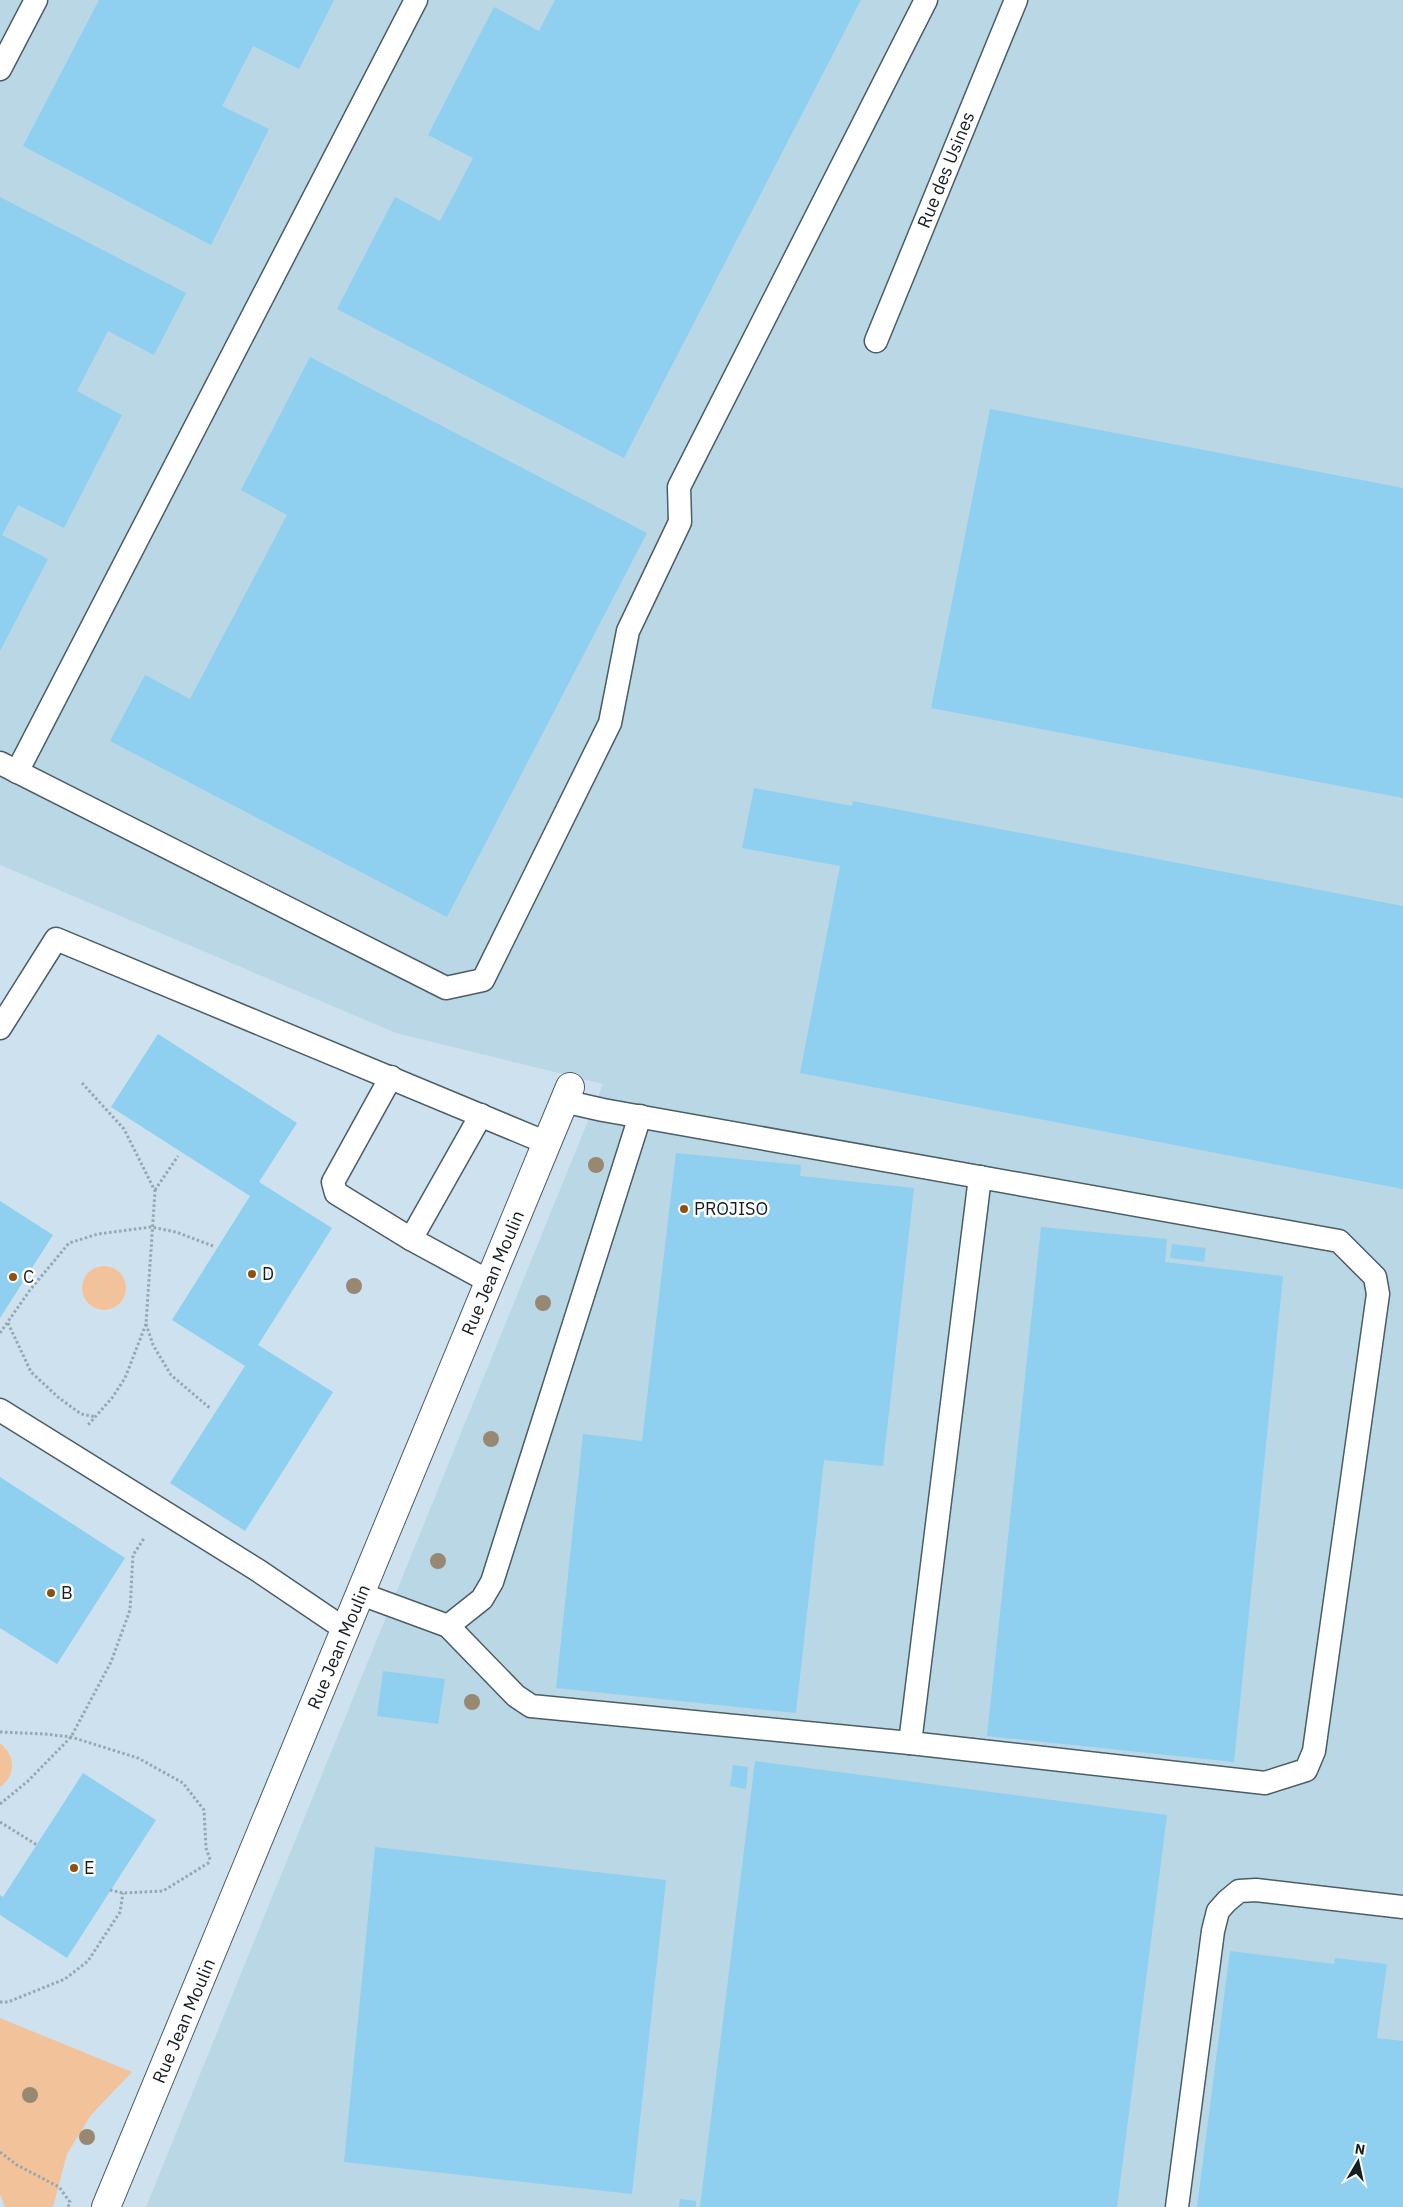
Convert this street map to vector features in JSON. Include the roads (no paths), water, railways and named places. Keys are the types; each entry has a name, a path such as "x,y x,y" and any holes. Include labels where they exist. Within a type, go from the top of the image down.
{"street":[{"name":"Rue Jean Moulin","path":"106,2207 490,1282 566,1094"}],"lane":[{"path":"0,69 36,0"},
{"path":"416,0 8,767 446,988 483,980 610,723 628,631 680,522 679,487 926,0"},
{"name":"Rue des Usines","path":"876,341 1016,0"},
{"path":"0,1028 56,939 547,1143"},
{"path":"390,1077 333,1182 336,1193 411,1239 490,1282"},
{"path":"361,1594 448,1626 516,1696 531,1706 910,1743 1265,1783 1306,1770 1314,1751 1378,1294 1375,1277 1339,1241 640,1116 566,1094"},
{"path":"411,1239 480,1115"},
{"path":"448,1626 482,1599 492,1582 640,1116"},
{"path":"910,1743 980,1177"},
{"path":"0,1410 259,1571 346,1630"},
{"path":"1177,2207 1213,1931 1218,1911 1239,1891 1256,1890 1403,1907"}],"place":[{"name":"PROJISO","path":"684,1209"},
{"name":"D","path":"252,1274"},
{"name":"C","path":"13,1277"},
{"name":"B","path":"51,1593"},
{"name":"E","path":"74,1868"}]}
